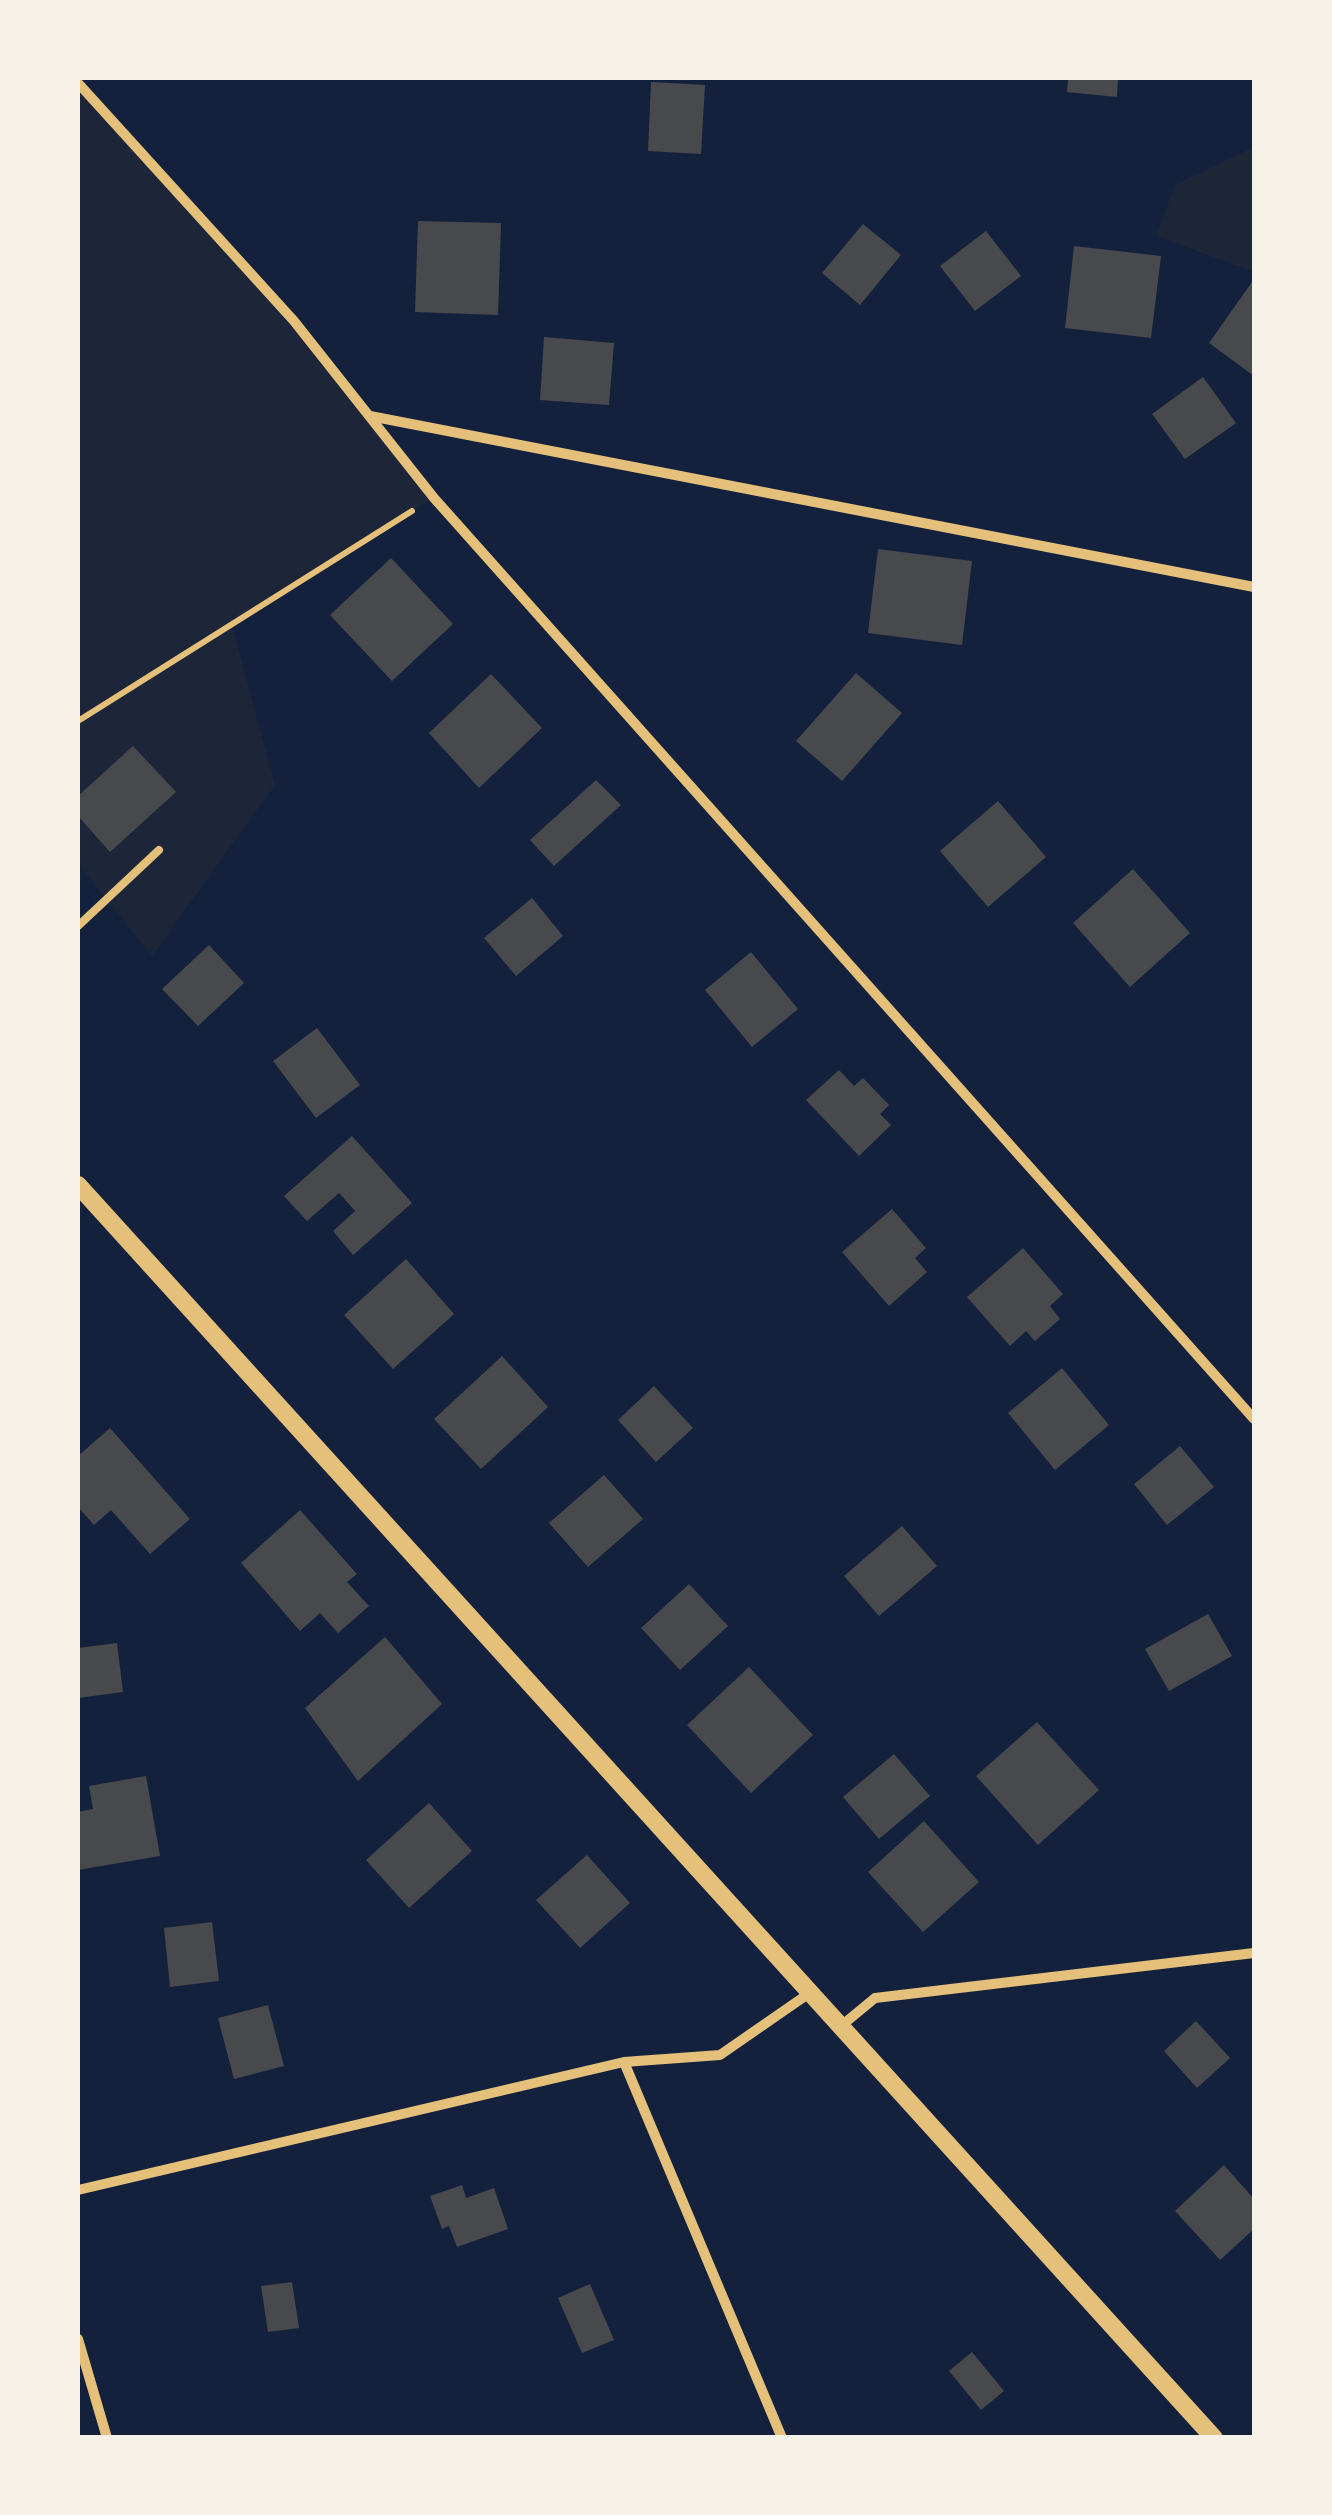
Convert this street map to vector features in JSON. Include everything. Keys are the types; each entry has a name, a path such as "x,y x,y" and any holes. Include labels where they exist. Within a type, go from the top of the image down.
{"street":[{"path":"78,83 294,321 434,498 1254,1419"},
{"path":"370,416 1254,586"},
{"path":"78,1185 1214,2438"},
{"path":"841,2026 875,1998 1254,1953"},
{"path":"78,2190 624,2062 720,2055 810,1992"},
{"path":"624,2062 782,2438"},
{"path":"78,2339 107,2438"}],"lane":[{"path":"78,926 159,850"}],"path":[{"path":"78,721 230,622 434,498"}],"shaded area":[{"path":"78,83 294,321 434,498 231,622 275,785 152,956 78,864"},
{"path":"1254,147 1254,272 1156,236 1175,185"}],"building":[{"path":"1068,78 1118,78 1117,97 1067,92"},
{"path":"651,82 705,85 701,154 648,151"},
{"path":"418,221 501,223 498,315 415,312"},
{"path":"863,224 901,255 860,305 822,273"},
{"path":"986,231 1021,276 975,311 940,266"},
{"path":"1074,246 1161,256 1151,338 1065,328"},
{"path":"1254,284 1254,376 1209,343"},
{"path":"544,337 614,343 609,405 540,400"},
{"path":"1203,377 1236,423 1185,459 1152,414"},
{"path":"878,549 972,561 962,645 868,633"},
{"path":"391,558 453,624 392,681 330,615"},
{"path":"856,673 902,713 842,781 796,741"},
{"path":"491,674 542,728 479,788 429,733"},
{"path":"133,746 176,792 110,852 78,816 78,796"},
{"path":"596,780 621,805 554,866 530,840"},
{"path":"998,801 1046,857 988,907 940,851"},
{"path":"1133,869 1190,933 1130,987 1073,923"},
{"path":"532,898 563,936 516,976 484,938"},
{"path":"209,945 244,983 198,1026 162,989"},
{"path":"751,952 798,1009 752,1047 705,990"},
{"path":"317,1028 360,1085 316,1118 273,1061"},
{"path":"839,1070 854,1086 863,1078 889,1105 880,1114 891,1125 859,1156 806,1100"},
{"path":"352,1136 412,1203 353,1255 333,1231 355,1211 339,1193 307,1221 284,1196"},
{"path":"892,1209 926,1248 915,1258 927,1272 889,1306 842,1252"},
{"path":"1023,1248 1063,1294 1050,1306 1060,1319 1035,1341 1026,1331 1010,1346 967,1297"},
{"path":"406,1259 454,1314 393,1369 344,1315"},
{"path":"502,1356 548,1407 481,1469 434,1419"},
{"path":"1062,1368 1109,1425 1055,1470 1008,1413"},
{"path":"654,1386 693,1428 656,1462 618,1420"},
{"path":"110,1428 190,1519 150,1554 111,1510 94,1525 78,1507 78,1456"},
{"path":"1180,1446 1214,1487 1167,1525 1134,1484"},
{"path":"604,1475 643,1519 588,1567 549,1523"},
{"path":"300,1510 357,1574 347,1582 369,1606 338,1633 320,1613 300,1631 241,1563"},
{"path":"902,1526 937,1566 879,1616 844,1576"},
{"path":"689,1584 728,1626 680,1670 641,1628"},
{"path":"1208,1614 1232,1656 1169,1691 1145,1649"},
{"path":"385,1637 442,1704 358,1781 305,1708"},
{"path":"117,1643 123,1692 78,1698 78,1648"},
{"path":"749,1667 813,1735 751,1793 687,1725"},
{"path":"1037,1722 1099,1790 1038,1845 976,1776"},
{"path":"894,1754 930,1796 879,1839 843,1797"},
{"path":"146,1776 160,1856 78,1870 78,1812 93,1809 89,1786"},
{"path":"429,1803 472,1851 409,1908 366,1860"},
{"path":"924,1821 979,1882 923,1932 868,1872"},
{"path":"587,1855 630,1903 580,1948 536,1900"},
{"path":"212,1922 219,1981 170,1987 164,1928"},
{"path":"268,2005 284,2066 234,2079 218,2018"},
{"path":"1196,2021 1230,2058 1197,2088 1164,2051"},
{"path":"1224,2165 1254,2199 1254,2229 1220,2260 1175,2211"},
{"path":"462,2185 466,2198 494,2188 508,2229 457,2247 449,2226 442,2229 430,2196"},
{"path":"292,2282 299,2328 268,2332 261,2286"},
{"path":"590,2284 614,2340 582,2353 558,2298"},
{"path":"972,2352 1004,2391 981,2410 949,2371"}]}
